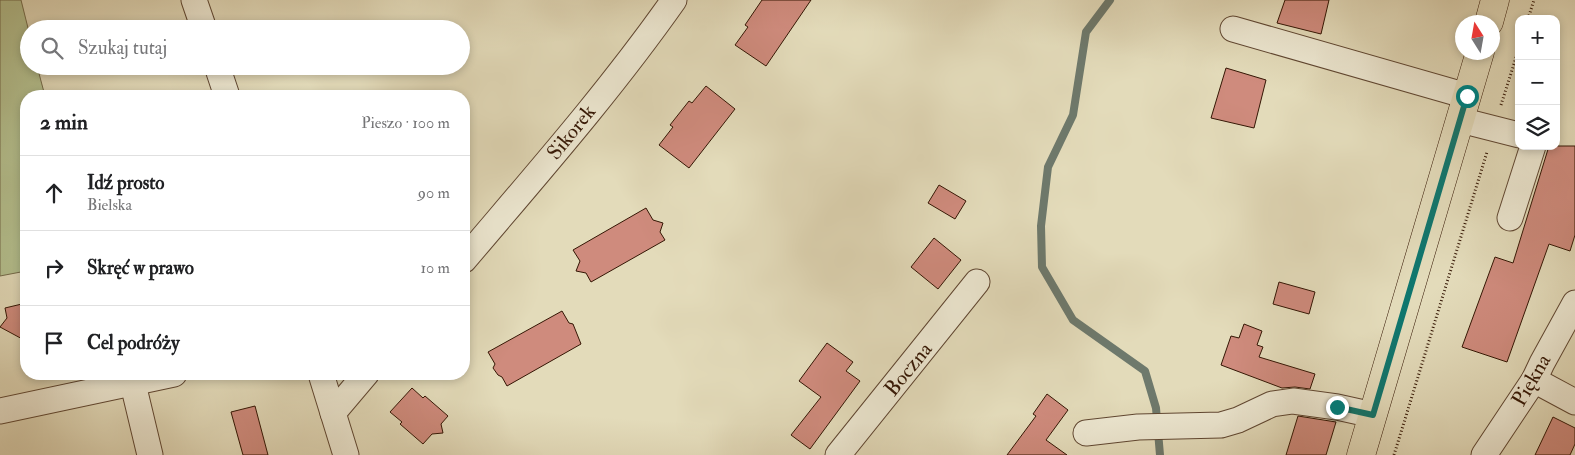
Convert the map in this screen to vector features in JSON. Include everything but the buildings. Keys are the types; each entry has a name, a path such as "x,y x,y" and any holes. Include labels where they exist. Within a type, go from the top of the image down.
{"main road":[{"path":"1491,15 1495,0"},
{"path":"1361,455 1478,60"}],"street":[{"name":"Sikorek","path":"470,253 634,54 674,0"},
{"path":"1233,29 1463,108 1494,128 1515,134"},
{"path":"219,75 225,90"},
{"path":"1510,218 1532,150"},
{"name":"Boczna","path":"838,455 978,282"},
{"name":"Piękna","path":"1484,455 1534,380 1575,304"},
{"path":"0,411 149,380"},
{"path":"323,380 346,455"},
{"path":"333,413 361,380"},
{"path":"1534,380 1575,402"},
{"path":"133,384 150,455"},
{"path":"1086,433 1138,427 1221,425 1238,420 1272,404 1293,401 1337,407 1373,415"}],"path":[{"path":"1529,15 1534,0"},
{"path":"1394,455 1515,60"}],"green space":[{"path":"0,0 21,0 26,20 20,20 20,75 39,75 43,90 20,90 20,272 0,276"}],"waterway":[{"path":"1110,0 1086,32 1073,115 1048,167 1041,226 1042,267 1073,320 1145,371 1156,408 1160,455"}],"route":[{"path":"1337,407 1373,415 1467,96"}]}
